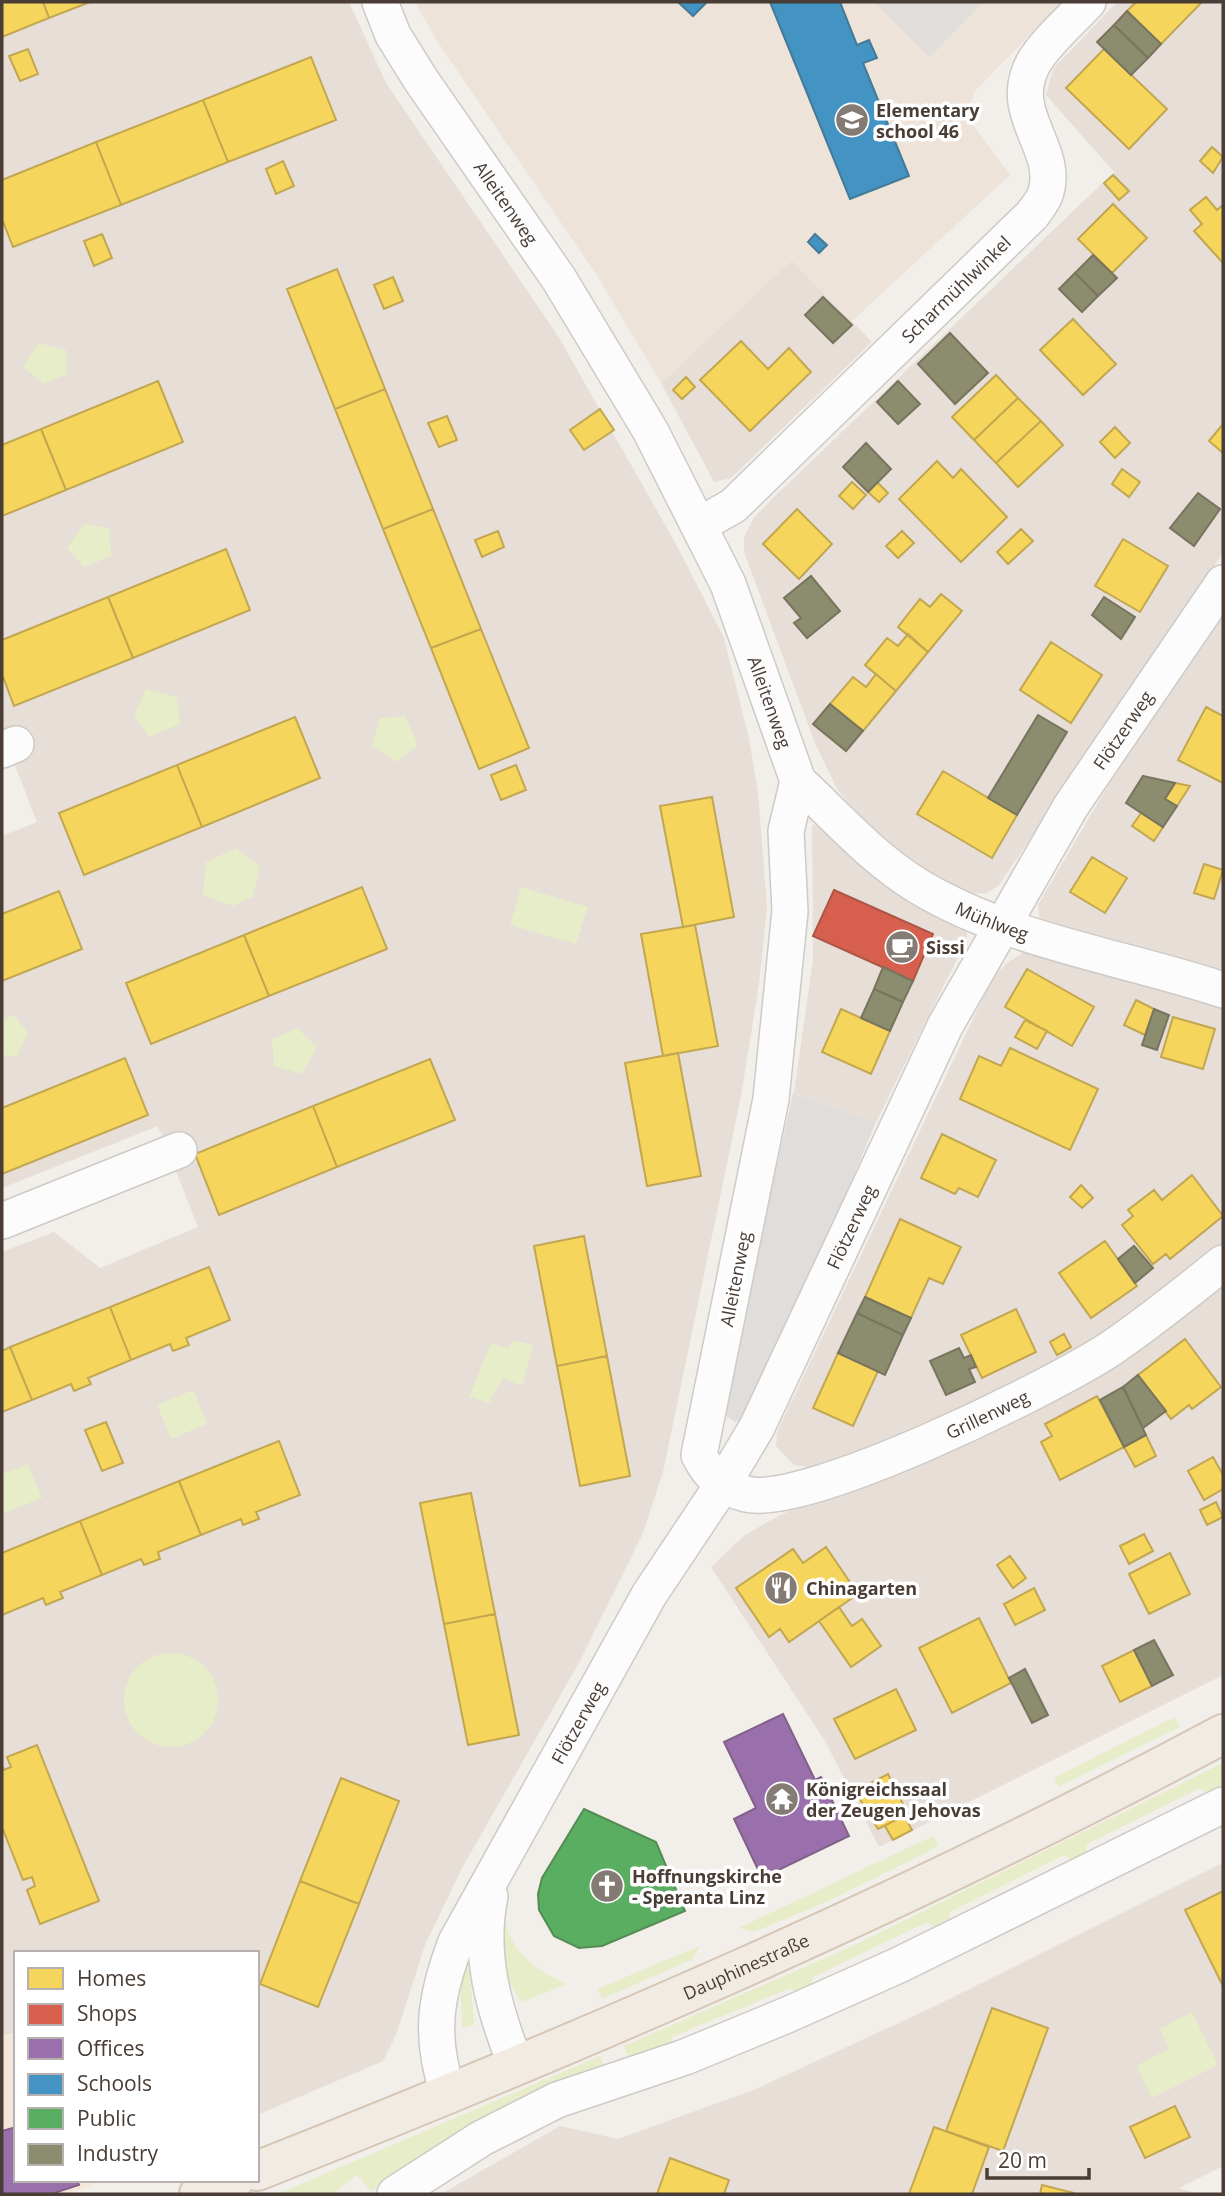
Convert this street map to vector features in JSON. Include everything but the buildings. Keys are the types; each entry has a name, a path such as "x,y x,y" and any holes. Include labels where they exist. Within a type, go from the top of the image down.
{"main road":[{"name":"Dauphinestraße","path":"259,2170 771,1957 878,1907 1223,1734"},
{"path":"199,2194 229,2182"}],"street":[{"name":"Alleitenweg","path":"380,2 393,35 421,80 559,279 614,365 699,525 741,619 798,781 786,831 790,911 771,1099 699,1455 709,1475 723,1484"},
{"name":"Scharmühlwinkel","path":"699,525 733,506 1032,215 1046,193 1048,169 1026,112 1024,89 1034,62 1088,2"},
{"name":"Flötzerweg","path":"448,2093 436,2042 435,2020 440,1984 456,1942 649,1595 723,1484 779,1380 945,1026 1077,797 1223,583"},
{"name":"Mühlweg","path":"798,781 864,845 916,885 1002,926 1223,990"},
{"path":"2,1221 179,1150"},
{"name":"Grillenweg","path":"723,1484 748,1494 791,1490 842,1475 957,1429 1030,1396 1094,1359 1223,1263"},
{"path":"395,2194 482,2138 557,2100 685,2057 800,2009 899,1965 1223,1805"},
{"name":"Flötzerweg","path":"493,1879 484,1924 486,1967 495,2004 516,2065"}],"shaded area":[{"path":"2,2 349,2 386,83 558,336 676,544 724,638 749,739 758,792 767,907 759,984 741,1096 663,1472 643,1533 580,1661 462,1868 425,1945 396,2035 383,2061 259,2114 259,1951 14,1951 14,2033 2,2036 2,1252 54,1232 100,1268 198,1227 158,1126 2,1188 2,836 37,822 2,732"},
{"path":"415,2 1062,2 975,91 969,110 974,126 1010,175 852,321 792,260 661,383 598,277 437,41"},
{"path":"874,2 983,2 930,57"},
{"path":"1117,2 1223,2 1223,553 999,885 987,893 974,894 963,892 906,860 873,833 837,789 815,743 744,552 744,537 753,519 774,497 1114,172 1046,95 1053,69"},
{"path":"792,260 872,342 731,478 714,482 661,383"},
{"path":"1223,613 1223,977 1047,925 1039,916 1038,905 1143,726"},
{"path":"822,824 967,931 967,939 876,1122 794,1093 813,960 812,825"},
{"path":"1029,949 1223,1005 1223,1247 1090,1348 953,1419 814,1468 794,1465 776,1446 777,1432 993,977 1007,963"},
{"path":"793,1093 876,1122 800,1303 741,1420 735,1422 727,1417 725,1411 735,1353"},
{"path":"1223,1278 1223,1675 879,1847 825,1741 711,1567 745,1535 780,1515 818,1499"},
{"path":"1223,1863 1223,2166 1179,2188 1198,2194 441,2194 560,2126 618,2139 756,2089 931,2008"},
{"path":"14,2033 14,2182 91,2182 92,2186 65,2194 2,2194 2,2036"}],"green space":[{"path":"38,343 66,350 67,374 44,384 23,367"},
{"path":"85,523 110,529 111,556 84,567 67,548"},
{"path":"146,689 177,697 180,724 149,737 134,715"},
{"path":"405,716 418,745 396,762 372,745 380,718"},
{"path":"236,848 260,867 253,897 233,906 203,896 206,862"},
{"path":"521,887 588,907 576,944 510,925"},
{"path":"14,1015 28,1033 17,1056 2,1055 2,1020"},
{"path":"297,1028 317,1047 302,1074 274,1066 272,1039"},
{"path":"514,1340 533,1345 522,1386 503,1378 489,1403 469,1397 491,1343 508,1348"},
{"path":"193,1390 207,1424 171,1439 157,1405"},
{"path":"28,1464 42,1498 5,1513 2,1504 2,1474"},
{"path":"171,1653 189,1657 204,1667 214,1682 218,1700 214,1718 204,1733 189,1743 171,1747 153,1743 138,1733 128,1718 124,1700 128,1682 138,1667 153,1657"},
{"path":"1175,1717 1180,1727 1058,1787 1054,1778"},
{"path":"1223,1763 1221,1788 1209,1794 1200,1788 1087,1844 1085,1856 1074,1861 1064,1855 950,1912 948,1924 938,1929 927,1922 813,1977 811,1988 800,1994 790,1988 672,2037 670,2048 630,2061 624,2046 853,1946"},
{"path":"933,1836 939,1846 826,1902 754,1932 739,1928"},
{"path":"506,1889 506,1923 517,1948 538,1968 567,1984 522,2002 508,1977 500,1948 500,1918"},
{"path":"700,1946 693,1959 602,1999 597,1989"},
{"path":"468,1947 474,2025 462,2028 460,1970"},
{"path":"1192,2012 1218,2065 1152,2098 1136,2066 1169,2049 1160,2029"},
{"path":"600,2056 605,2068 538,2094 448,2138 371,2191 357,2175 333,2194 278,2194"}],"place":[{"name":"Elementary school 46","path":"852,120"},
{"name":"Sissi","path":"902,947"},
{"name":"Chinagarten","path":"781,1588"},
{"name":"Königreichssaal der Zeugen Jehovas","path":"782,1799"},
{"name":"Hoffnungskirche - Speranta Linz","path":"607,1886"}]}
